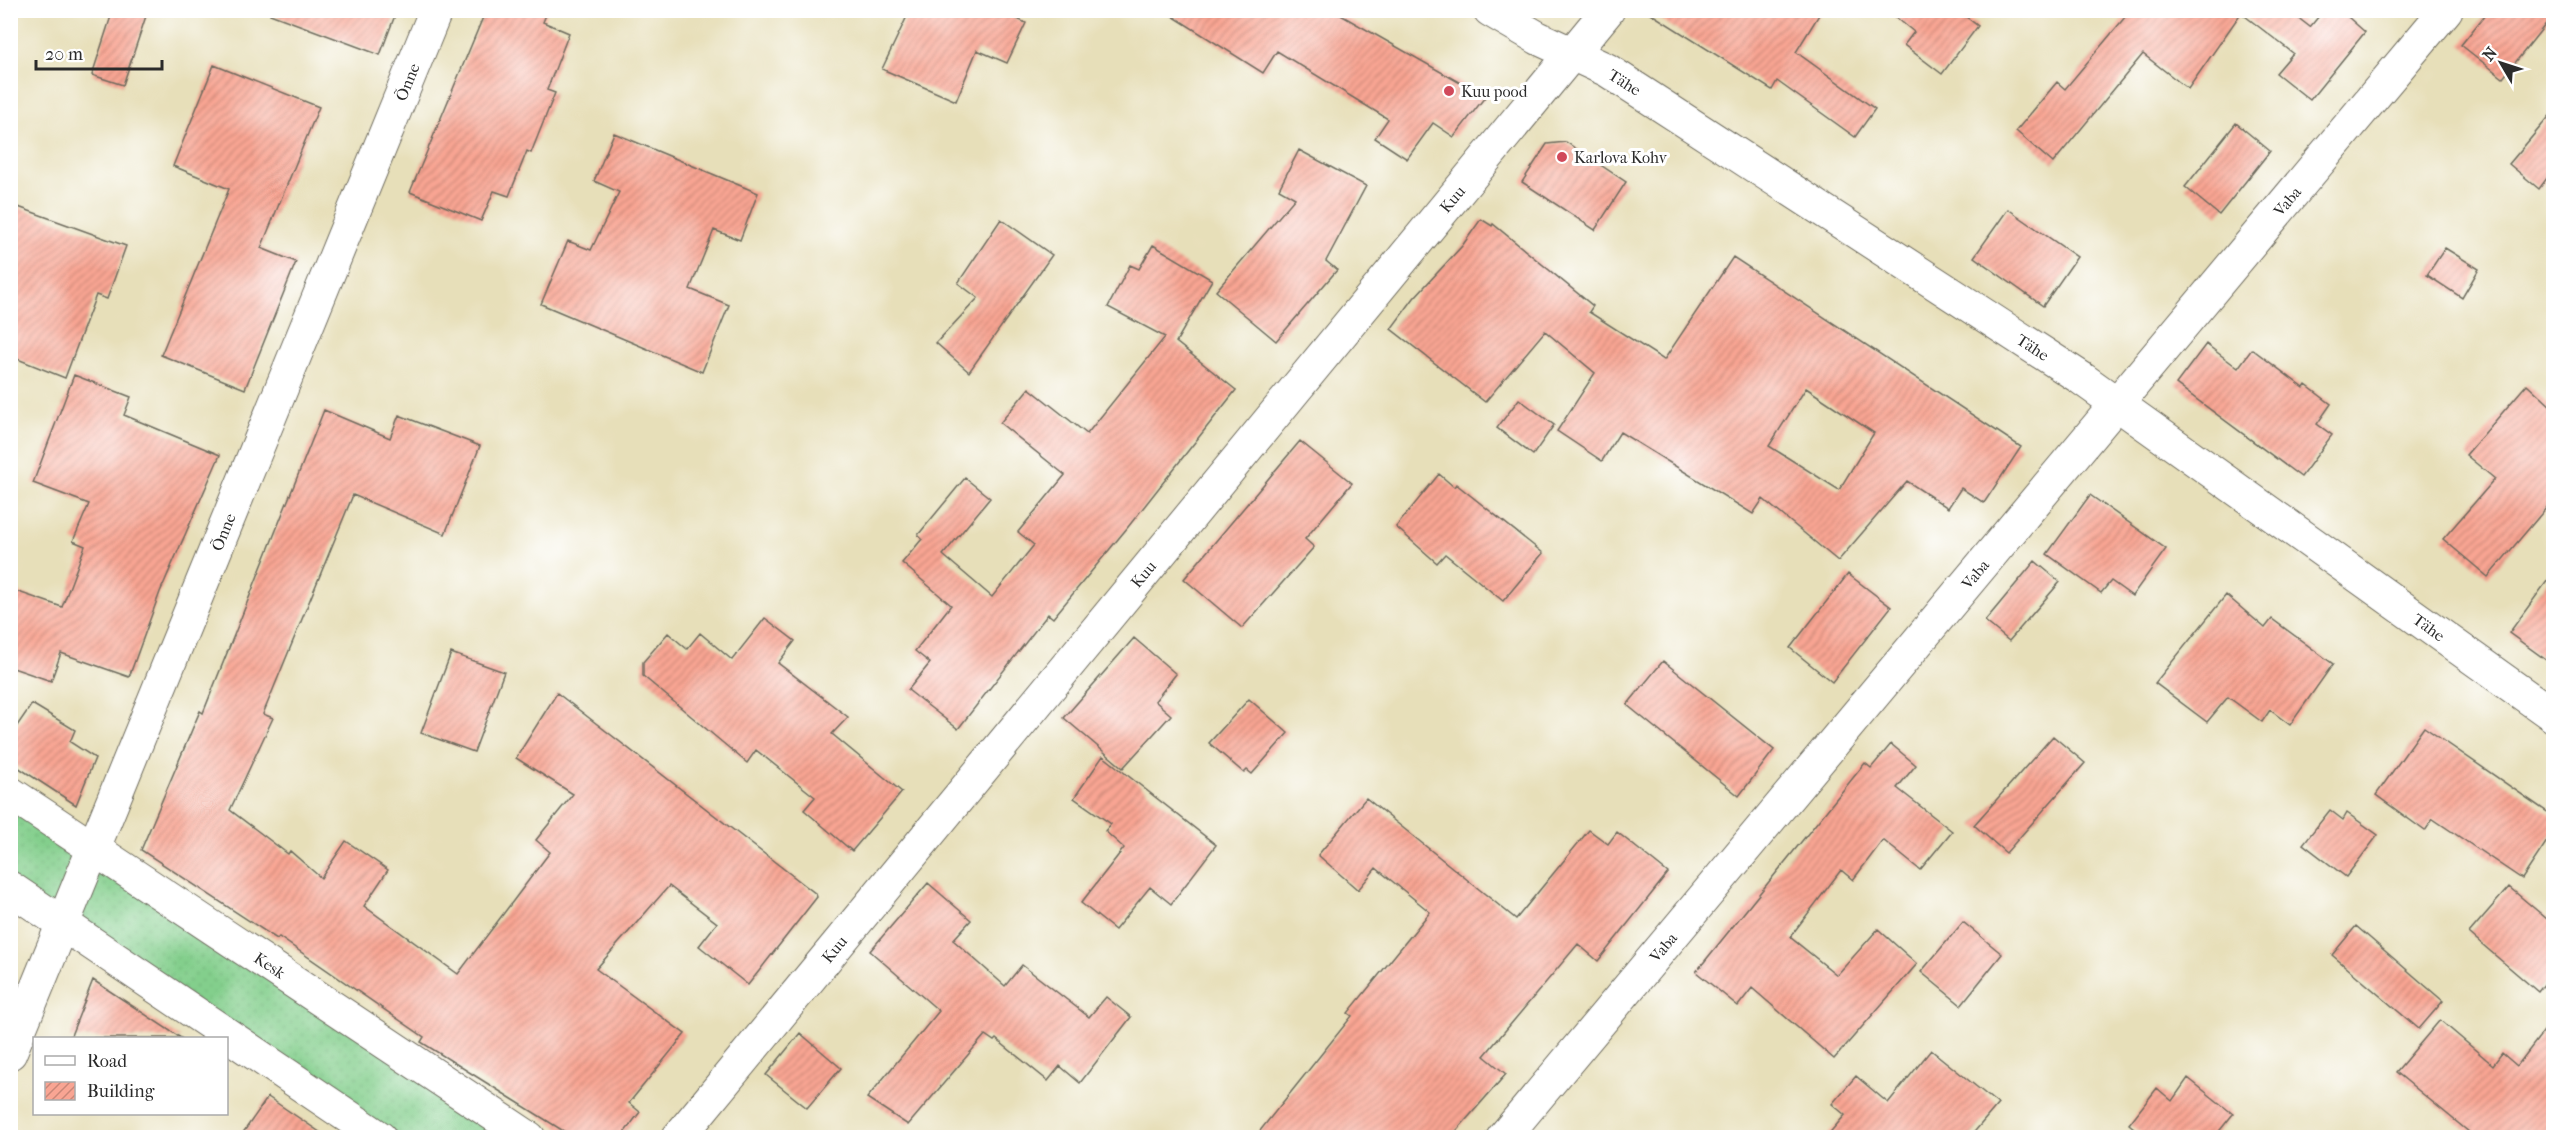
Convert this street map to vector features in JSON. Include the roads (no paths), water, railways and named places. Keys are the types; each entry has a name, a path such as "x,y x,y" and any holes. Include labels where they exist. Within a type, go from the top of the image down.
{"street":[{"name":"Õnne","path":"10,1053 436,10"},
{"name":"Tähe","path":"1490,10 1617,76 2118,404 2553,716"},
{"name":"Kuu","path":"678,1137 1608,10"},
{"name":"Vaba","path":"1503,1137 2446,10"},
{"name":"Kesk","path":"10,793 529,1137"},
{"path":"10,888 381,1137"}],"place":[{"name":"Kuu pood","path":"1449,91"},
{"name":"Karlova Kohv","path":"1562,157"}]}
